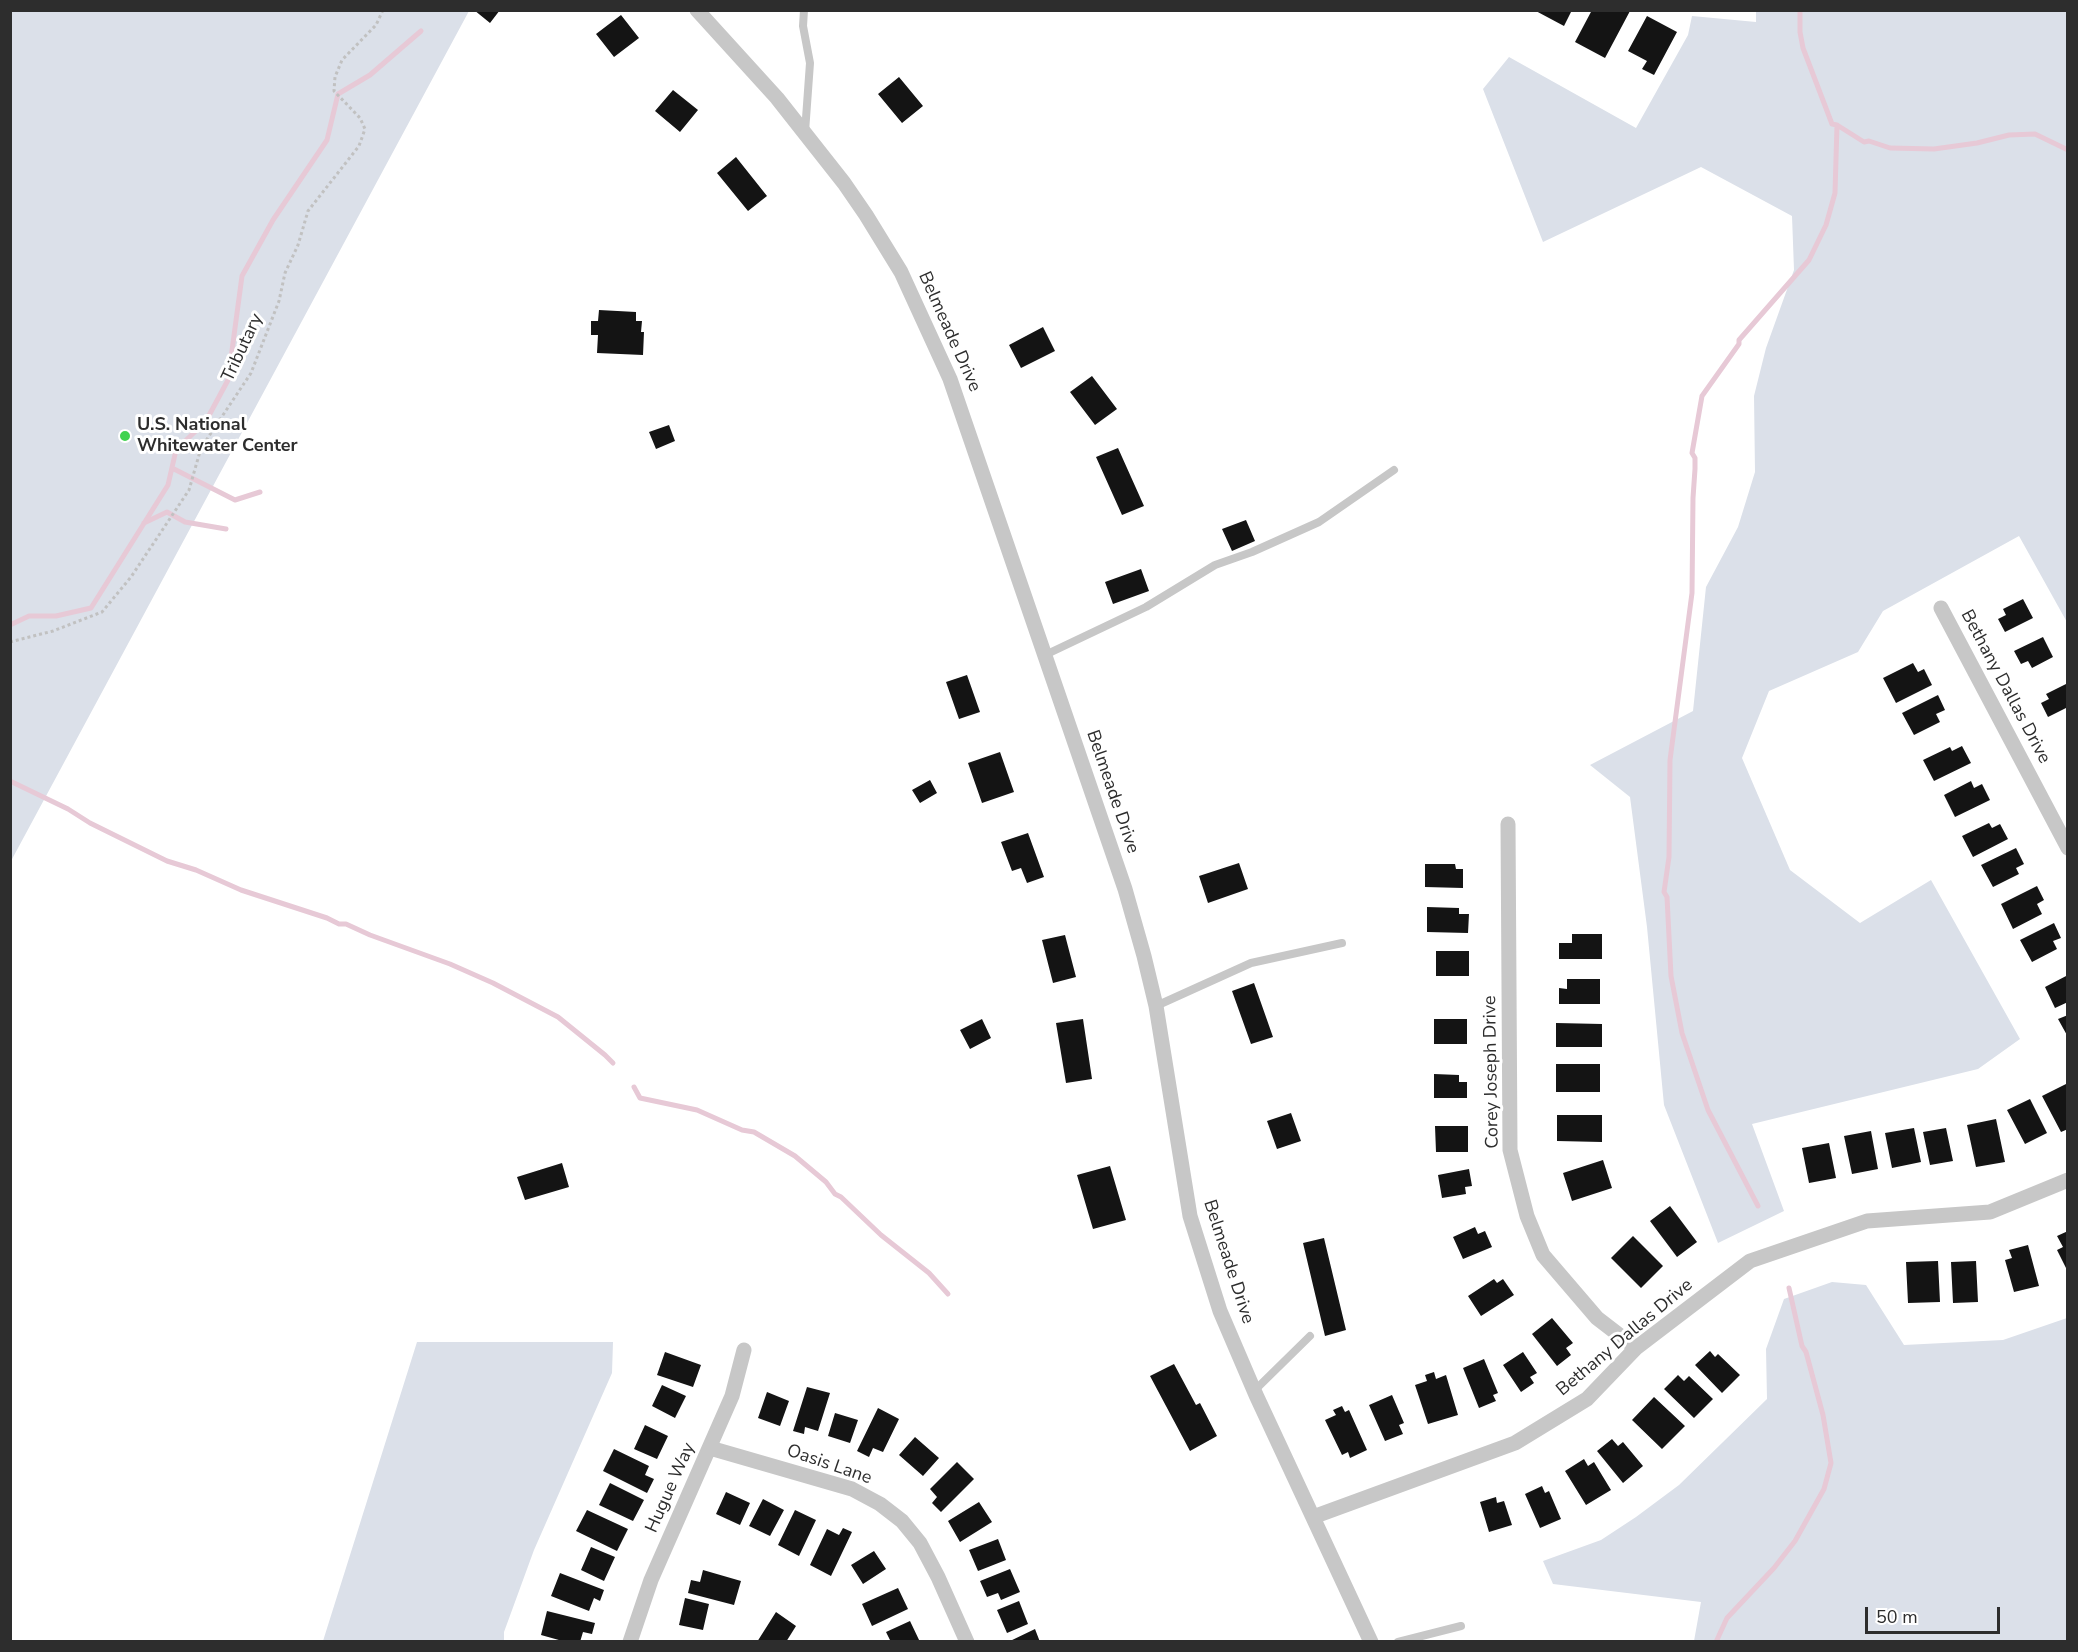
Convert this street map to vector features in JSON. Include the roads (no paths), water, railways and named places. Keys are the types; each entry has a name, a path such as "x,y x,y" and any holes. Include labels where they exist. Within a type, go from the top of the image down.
{"street":[{"name":"Belmeade Drive","path":"697,10 777,98 861,207 901,272 946,368 1125,889 1148,968 1190,1216 1220,1311 1254,1391 1371,1641"},
{"name":"Bethany Dallas Drive","path":"1941,608 2067,848"},
{"name":"Corey Joseph Drive","path":"1508,824 1510,1150 1527,1216 1544,1255 1598,1318 1636,1348"},
{"name":"Bethany Dallas Drive","path":"1312,1517 1515,1443 1587,1399 1636,1348 1750,1261 1867,1221 1990,1212 2067,1180"},
{"name":"Hugue Way","path":"630,1641 651,1580 732,1395 744,1350"},
{"name":"Oasis Lane","path":"710,1448 852,1489 888,1510 902,1521 920,1543 967,1641"}],"lane":[{"path":"804,10 803,26 810,63 805,134"},
{"path":"1045,655 1146,607 1215,565 1252,552 1319,522 1394,470"},
{"path":"1156,1006 1251,963 1342,943"},
{"path":"1254,1391 1310,1336"},
{"path":"1398,1641 1461,1626"}],"waterway":[{"path":"1800,10 1803,48 1832,124 1864,142 1869,141 1890,148 1934,149 1977,143 2009,135 2035,134 2068,150"},
{"path":"10,625 29,616 56,616 91,608 168,485 176,450 206,421 228,380 242,276 273,220 327,140 338,94 370,75 421,31"},
{"path":"1758,1206 1708,1110 1682,1033 1671,976 1667,897 1664,892 1669,857 1670,760 1692,593 1695,469 1695,458 1692,453 1702,396 1739,344 1739,340 1809,260 1826,225 1835,193 1837,125"},
{"path":"172,468 235,500 260,492"},
{"path":"144,523 167,512 185,522 226,529"},
{"path":"10,781 167,861 196,870 241,890 339,924 346,924 493,983 558,1017 613,1063"},
{"path":"634,1087 640,1098 697,1110 742,1130 754,1132 795,1156 826,1182 835,1194 881,1235 929,1273 948,1294"},
{"path":"1716,1642 1727,1618 1774,1568 1795,1541 1824,1489 1831,1463 1823,1415 1806,1352 1802,1346 1789,1288"}],"place":[{"name":"U.S. National Whitewater Center","path":"125,436"}]}
